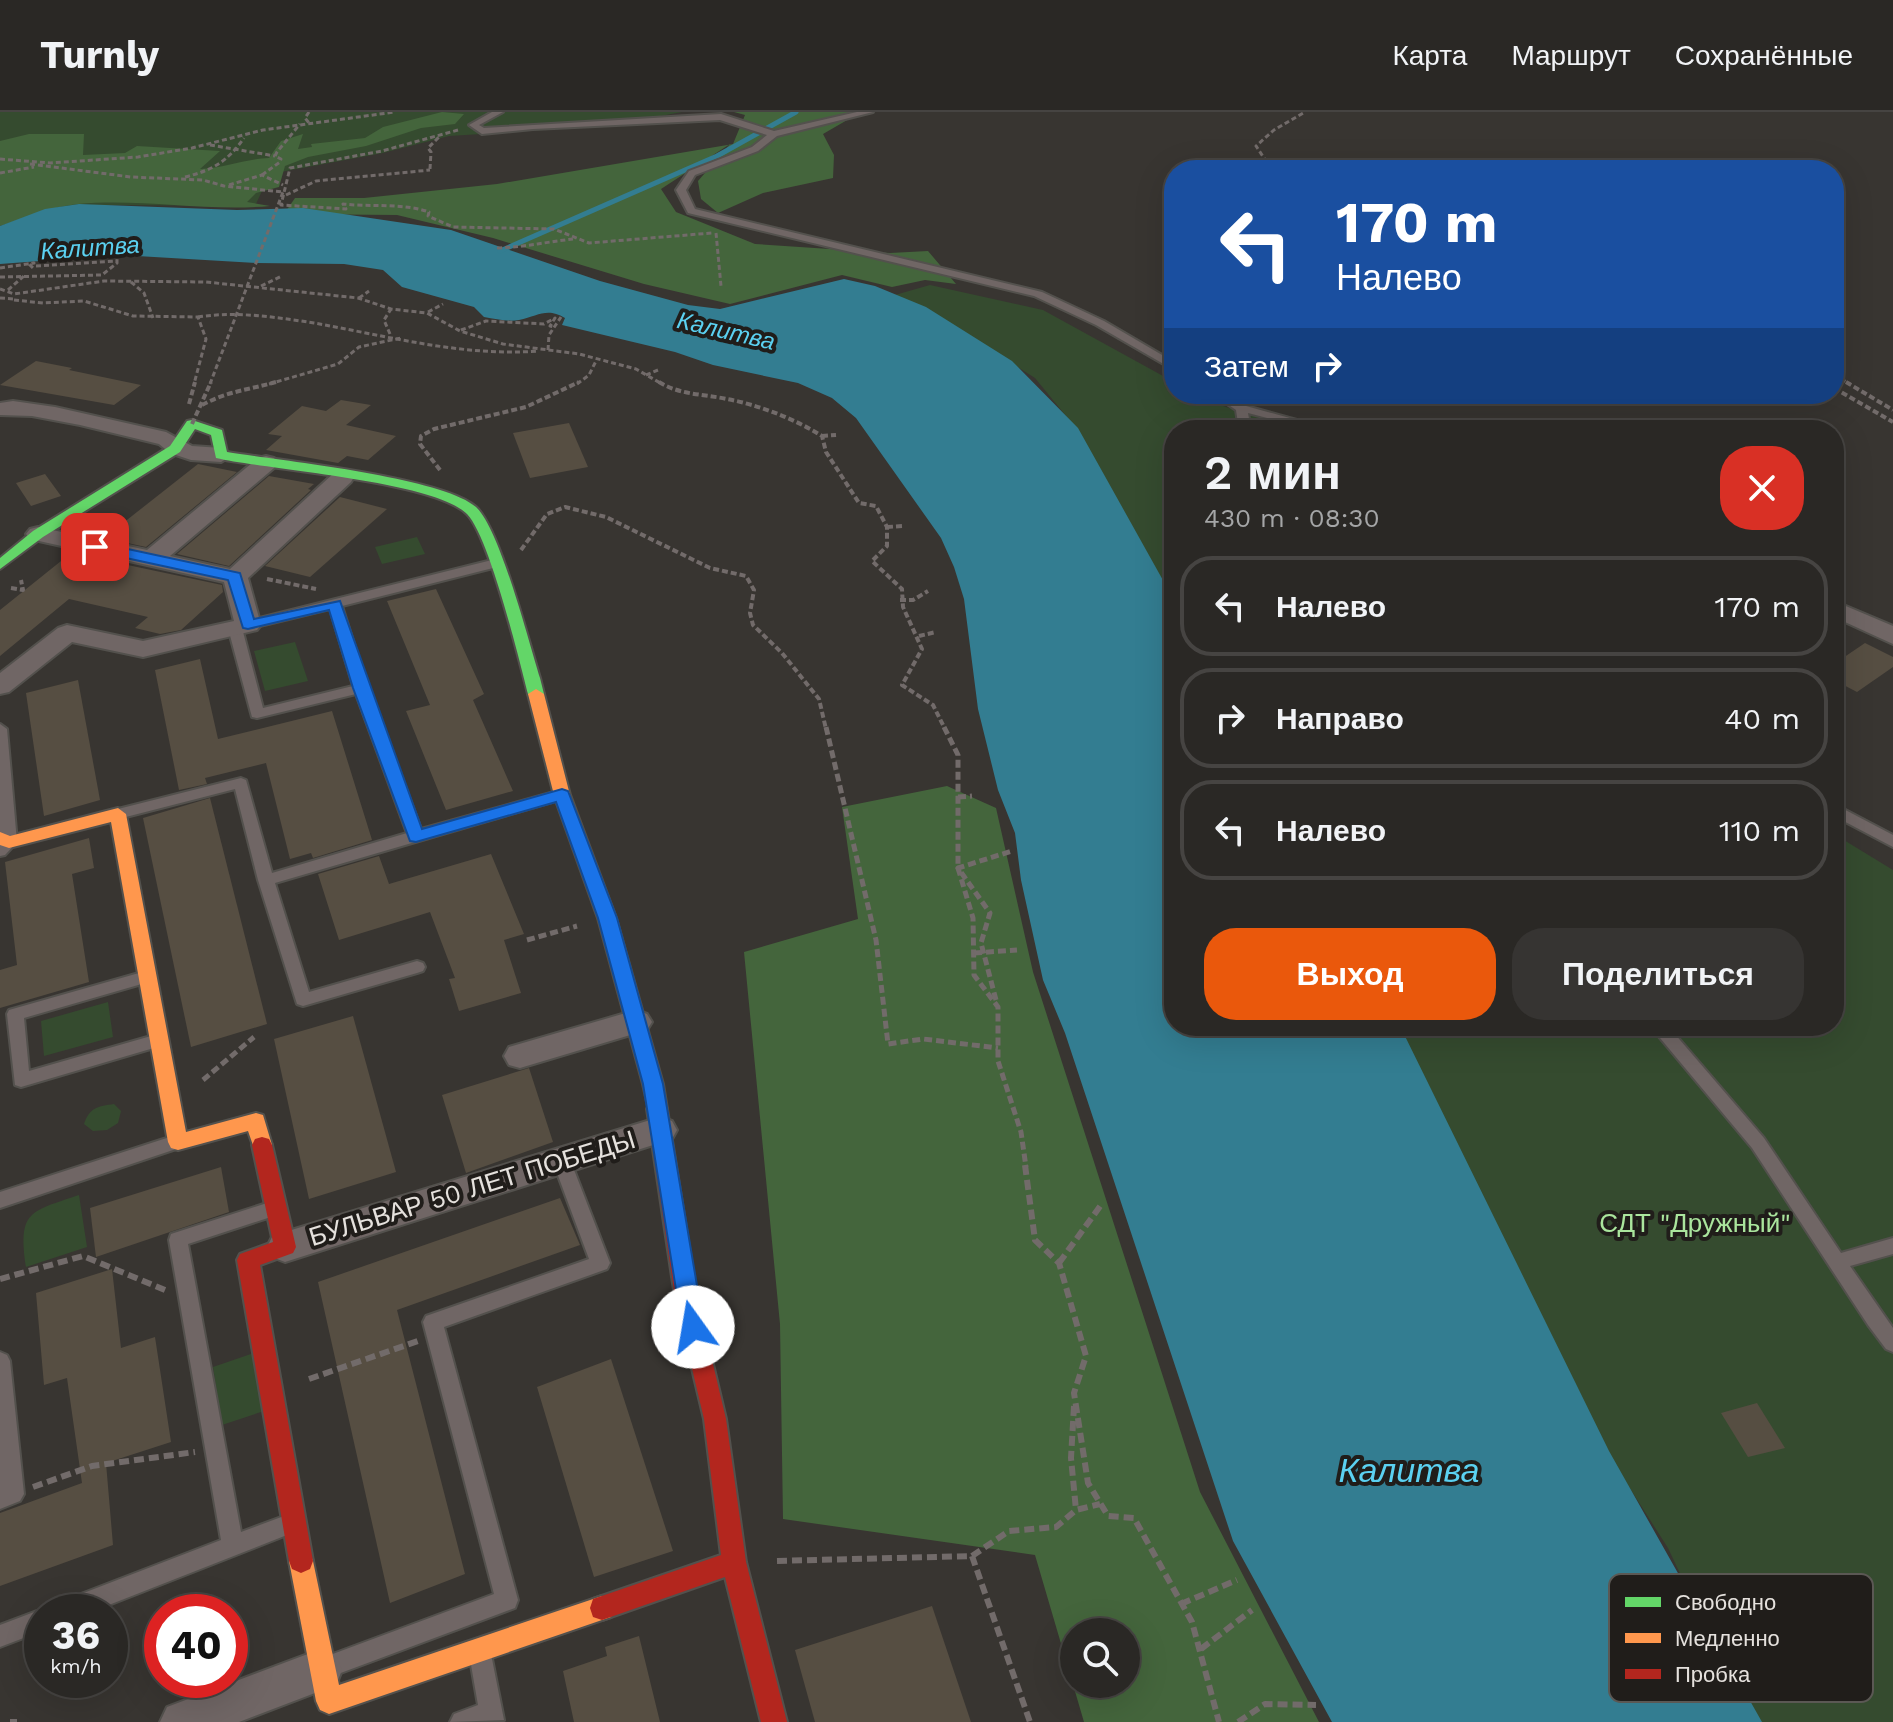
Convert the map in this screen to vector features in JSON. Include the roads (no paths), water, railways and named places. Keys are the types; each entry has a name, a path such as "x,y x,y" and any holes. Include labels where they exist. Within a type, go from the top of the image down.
{"street":[{"path":"3,407 166,439 175,449 198,455 221,455 343,477"},
{"path":"0,565 38,534 175,449 189,418 217,433 221,455"},
{"path":"151,559 266,463"},
{"path":"236,575 343,477"},
{"name":"БУЛЬВАР 50 ЛЕТ ПОБЕДЫ","path":"343,477 430,491 472,511 498,571 533,682 562,795 607,918 653,1084 686,1297 715,1419 734,1562 774,1722"},
{"path":"38,534 236,575"},
{"path":"0,686 67,633 143,649 242,626 236,575"},
{"path":"1844,613 1893,636"},
{"path":"3,844 118,814 178,1142"},
{"path":"520,1056 636,1022"},
{"name":"БУЛЬВАР 50 ЛЕТ ПОБЕДЫ","path":"178,1142 256,1121 285,1247"},
{"name":"БУЛЬВАР 50 ЛЕТ ПОБЕДЫ","path":"293,1523 248,1260 660,1130"},
{"path":"293,1523 329,1701 734,1562"},
{"path":"182,1722 321,1670"}],"lane":[{"path":"499,112 473,125 482,131 721,117 774,134"},
{"path":"869,112 774,134 755,149 692,173 681,190 691,211 1038,294 1100,323 1164,361"},
{"path":"1235,404 1288,420"},
{"path":"1242,408 1244,420"},
{"path":"361,688 257,714 242,626 498,571"},
{"path":"335,604 361,688 416,836"},
{"path":"0,729 3,844"},
{"path":"118,814 241,783 266,880 303,1000 417,967"},
{"path":"266,880 562,795"},
{"path":"1844,815 1893,842"},
{"path":"147,976 15,1014 21,1080 159,1040"},
{"path":"1667,1036 1759,1143 1859,1299 1893,1343"},
{"path":"0,1200 178,1142"},
{"path":"321,1670 507,1600 433,1322 600,1263 562,1162"},
{"path":"233,1546 178,1240 275,1208"},
{"path":"1838,1262 1893,1246"},
{"path":"0,1361 7,1497"},
{"path":"109,1594 293,1523"},
{"path":"0,1636 24,1627"},
{"path":"462,1722 491,1718 479,1652"}],"water":[{"name":"Калитва","path":"79,204 237,210 303,208 451,230 600,281 688,305 720,309 844,279 875,286 926,307 1012,361 1078,428 1164,582 1164,1036 1405,1036 1609,1451 1678,1574 1609,1574 1609,1702 1751,1702 1762,1722 1332,1722 1233,1541 1065,1033 1043,980 1021,880 1015,833 998,790 978,709 964,599 954,567 941,538 856,418 832,398 798,383 713,365 675,352 562,325 565,318 553,313 515,321 484,317 474,307 402,287 383,270 344,264 256,263 120,255 0,264 0,226 45,209"}],"waterway":[{"path":"500,251 717,156 796,112"}],"park label":[{"name":"СДТ \"Дружный\"","path":"1695,1223"}]}
